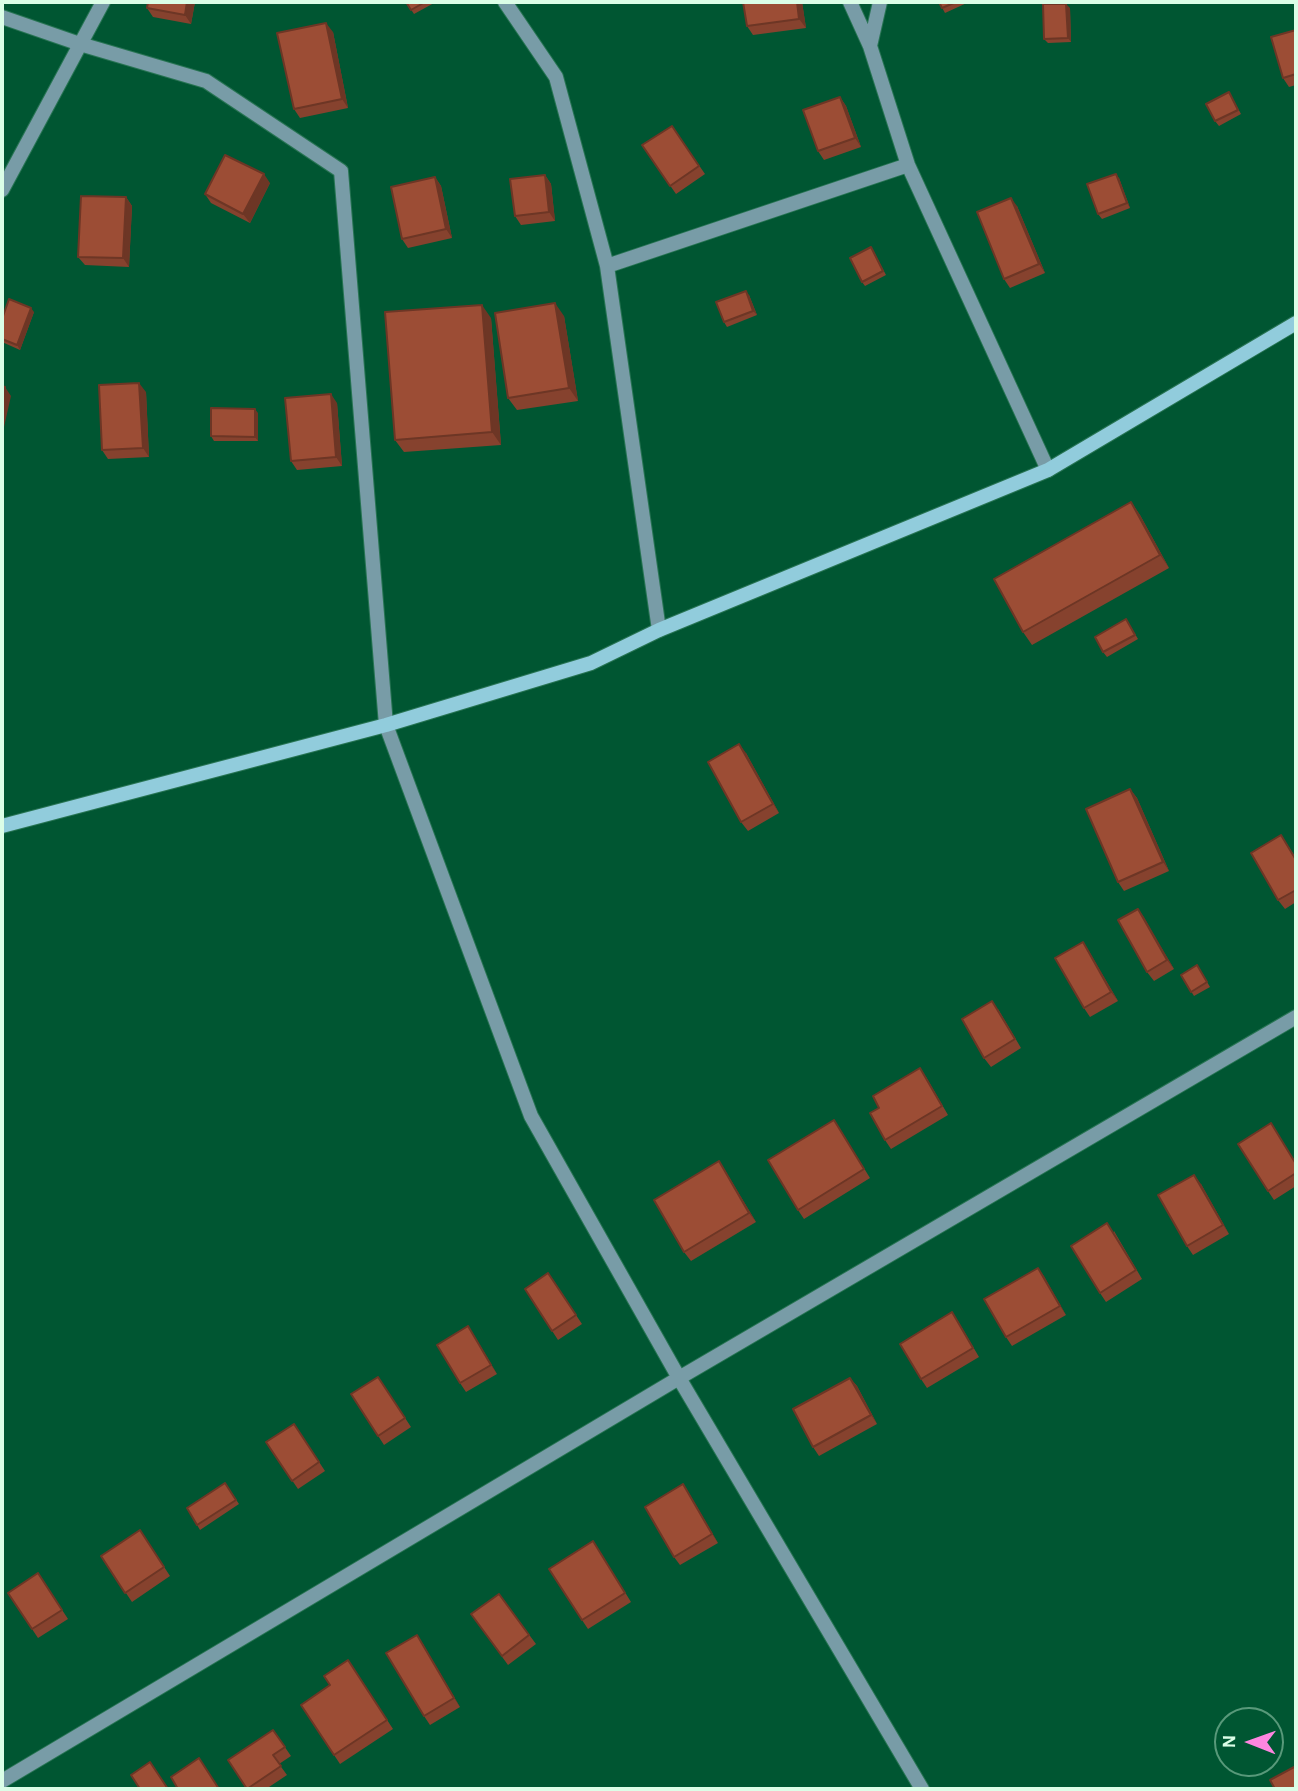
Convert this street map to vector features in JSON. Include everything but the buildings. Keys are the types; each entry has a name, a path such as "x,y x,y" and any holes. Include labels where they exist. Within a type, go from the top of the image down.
{"street":[{"path":"2,190 103,2"},
{"path":"505,2 556,77 607,266 659,630"},
{"path":"850,2 870,46 908,165 1048,470"},
{"path":"870,46 880,2"},
{"path":"2,18 206,81 341,171 386,725 531,1116 679,1378 922,1789"},
{"path":"607,266 908,165"},
{"path":"2,826 386,725 591,663 659,630 1048,470 1296,323"},
{"path":"2,1781 679,1378 1296,1017"}]}
